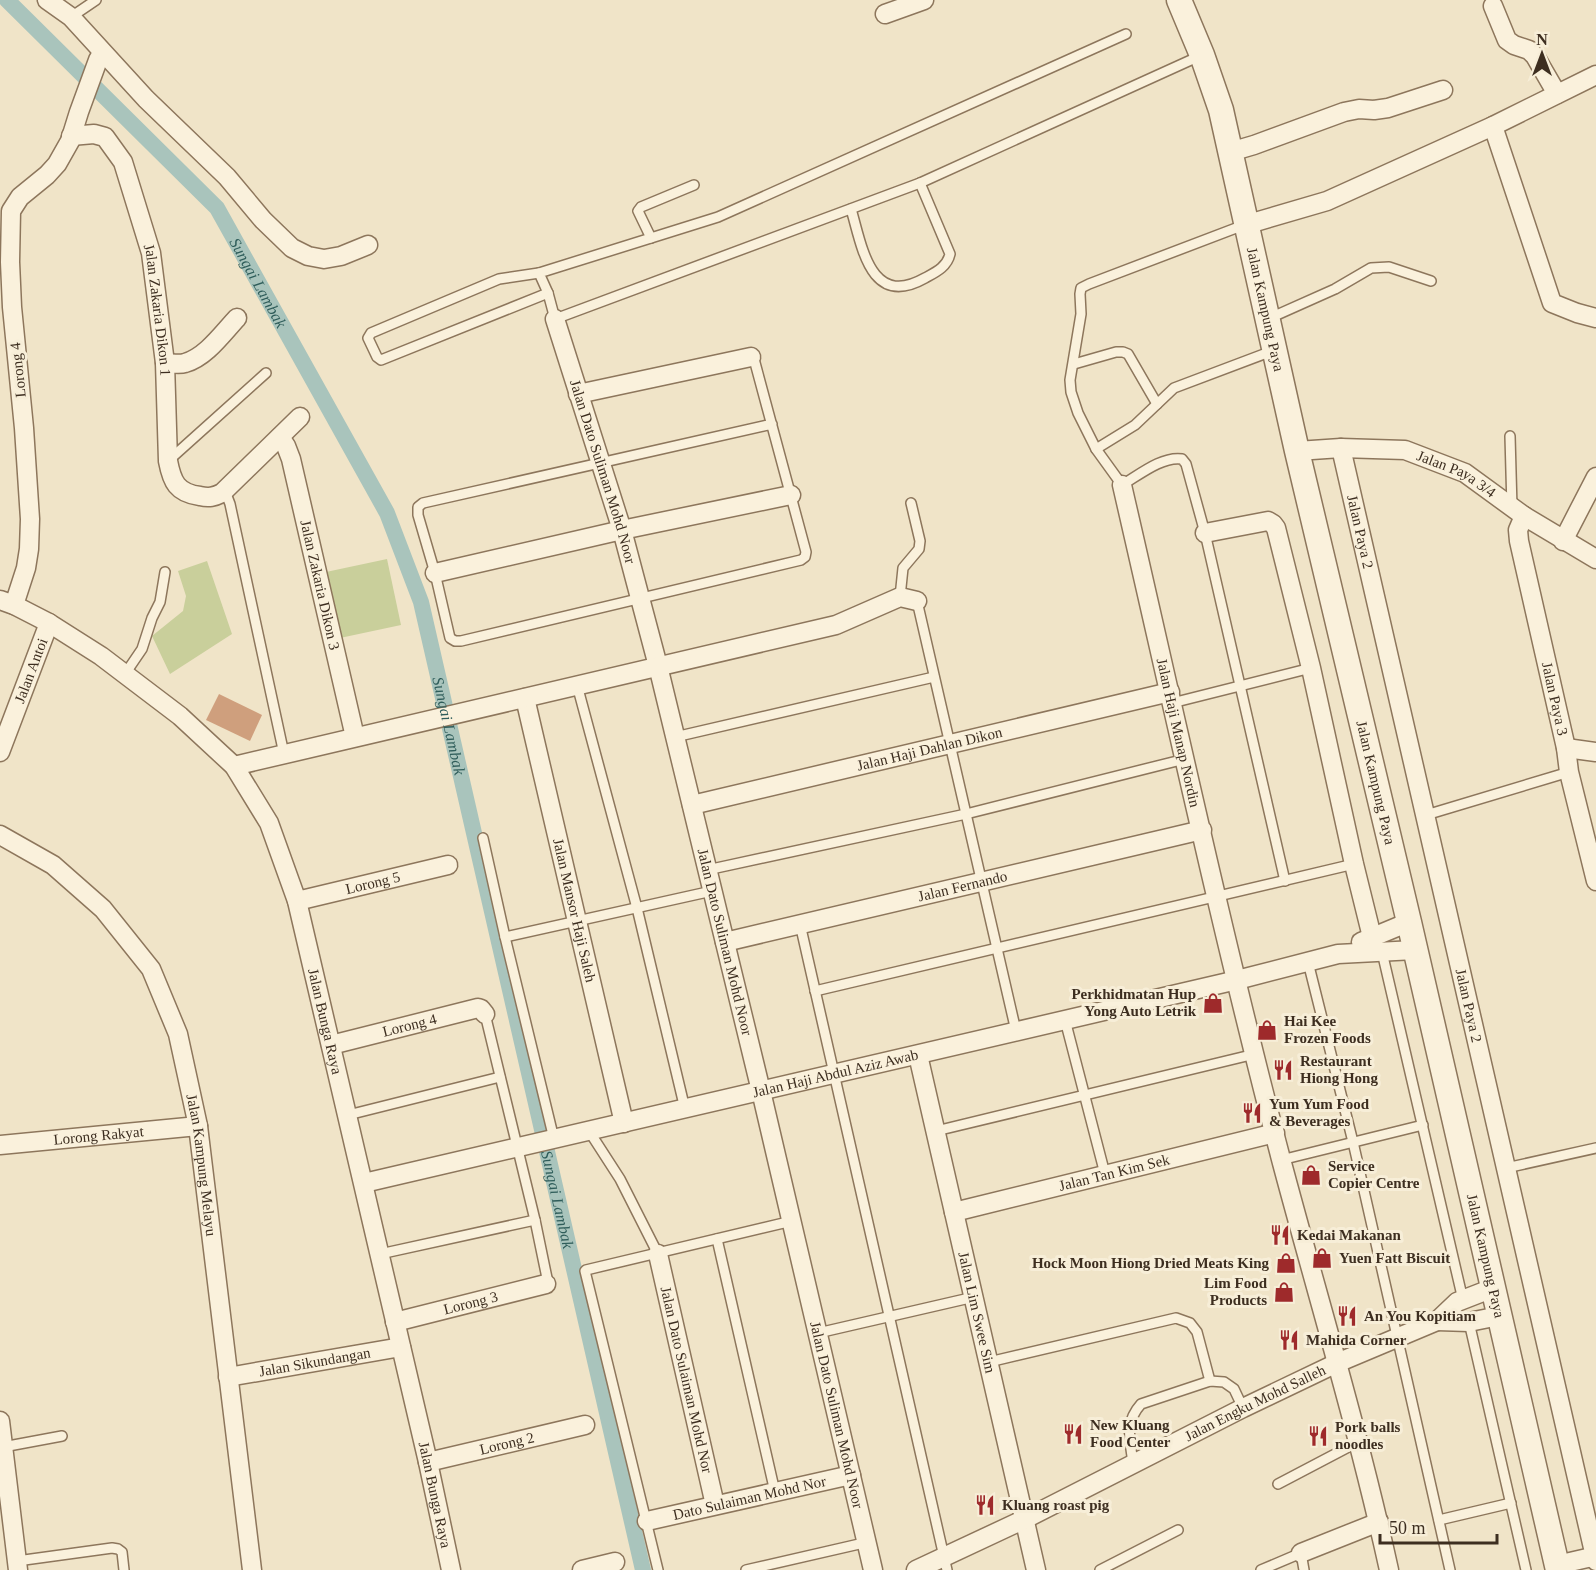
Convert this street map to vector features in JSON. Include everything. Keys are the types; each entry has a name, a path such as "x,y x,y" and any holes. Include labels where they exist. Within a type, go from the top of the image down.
{"street":[{"path":"47,0 71,17 100,56 231,182 263,220 292,248 308,256 324,259 341,256 368,245"},
{"path":"885,14 924,0"},
{"name":"Jalan Kampung Paya","path":"1179,0 1202,55 1221,110 1297,451 1415,950 1557,1568"},
{"path":"1493,6 1507,40 1529,50 1535,56 1557,94"},
{"name":"Lorong 4","path":"7,603 26,568 30,519 24,428 5,260 11,212 20,197 57,164 71,136 100,56"},
{"path":"1245,225 1327,201 1493,126 1596,75"},
{"path":"1230,152 1344,112 1388,108 1443,90"},
{"path":"1493,126 1552,303 1596,318"},
{"name":"Jalan Zakaria Dikon 1","path":"71,136 93,134 105,137 123,162 151,253 165,363 168,461 171,476 178,487 189,495 218,494"},
{"path":"165,363 183,364 197,358 237,318"},
{"name":"Jalan Dato Suliman Mohd Noor","path":"555,320 622,530 658,666 792,1221 873,1570"},
{"path":"579,394 751,357"},
{"path":"218,494 300,417"},
{"name":"Jalan Zakaria Dikon 3","path":"280,437 291,459 355,737"},
{"name":"Jalan Paya 3/4","path":"1297,451 1341,448 1405,450 1465,473 1518,512 1596,559"},
{"name":"Jalan Paya 2","path":"1341,448 1596,1558"},
{"path":"1563,541 1596,477"},
{"name":"Jalan Haji Manap Nordin","path":"1122,485 1236,980 1281,1160 1379,1522 1389,1570"},
{"path":"435,573 622,530 791,495"},
{"name":"Jalan Paya 3","path":"1518,512 1519,541 1566,748 1569,772 1596,880"},
{"path":"1205,533 1268,521 1276,528 1311,668 1354,864 1377,945 1415,950"},
{"path":"234,766 836,625 909,599"},
{"name":"Jalan Bunga Raya","path":"7,603 49,622 100,656 180,716 234,766 269,824 297,901 429,1462 452,1570"},
{"name":"Jalan Antoi","path":"0,752 49,622"},
{"name":"Jalan Haji Dahlan Dikon","path":"692,805 950,744 1171,697"},
{"name":"Jalan Mansor Haji Saleh","path":"525,698 624,1123"},
{"path":"1566,748 1596,752"},
{"name":"Jalan Fernando","path":"724,942 1202,830"},
{"name":"Jalan Kampung Melayu","path":"0,835 53,865 103,909 151,969 178,1034 198,1126 252,1570"},
{"name":"Lorong 5","path":"297,901 448,865"},
{"name":"Jalan Haji Abdul Aziz Awab","path":"364,1184 1377,945 1408,922"},
{"name":"Lorong 4","path":"332,1045 478,1008 485,1014"},
{"name":"Jalan Lim Swee Sim","path":"918,1054 1036,1570"},
{"name":"Lorong Rakyat","path":"0,1145 198,1126"},
{"name":"Jalan Tan Kim Sek","path":"954,1212 1275,1133"},
{"name":"Jalan Dato Sulaiman Mohd Nor","path":"658,1254 716,1505"},
{"name":"Lorong 3","path":"395,1322 546,1284"},
{"name":"Jalan Engku Mohd Salleh","path":"916,1570 945,1564 1133,1463 1337,1363 1437,1321 1457,1302 1493,1288"},
{"name":"Jalan Engku Mohd Salleh","path":"1437,1321 1469,1322 1499,1316"},
{"name":"Jalan Sikundangan","path":"228,1377 401,1347"},
{"path":"0,1421 17,1566"},
{"name":"Lorong 2","path":"429,1462 585,1425"},
{"name":"Dato Sulaiman Mohd Nor","path":"647,1521 851,1475"},
{"path":"1302,1561 1379,1522"},
{"path":"1557,1568 1596,1558"},
{"path":"582,1570 615,1562"}],"lane":[{"path":"71,17 96,0"},
{"path":"548,293 381,360 377,357 368,338 371,333 499,279 538,273 718,217 1126,34"},
{"path":"538,273 548,293 555,320 920,183 1202,55"},
{"path":"851,209 868,263 878,279 899,287 918,282 939,270 948,262 950,254 920,183"},
{"path":"651,238 638,212 641,207 694,185"},
{"path":"1245,225 1081,288 1081,314 1070,380 1071,392 1078,413 1096,449 1122,485 1164,461 1175,458 1182,459 1186,464 1205,533 1285,881"},
{"path":"1267,319 1335,289 1371,268 1389,267 1431,281"},
{"path":"1096,449 1135,425 1174,388 1274,350"},
{"path":"1074,364 1116,352 1128,354 1157,404"},
{"path":"751,357 754,359 772,424 806,552 801,560 473,638 455,641 450,638 435,573 418,515 418,507 423,503 772,424"},
{"path":"168,461 266,373"},
{"path":"1510,436 1518,512"},
{"path":"218,494 230,504 285,754"},
{"path":"911,503 920,549 903,568 909,599 934,677 1016,1031"},
{"path":"125,674 141,649 160,602 165,572"},
{"path":"1171,697 1240,686 1311,668"},
{"path":"675,737 934,677"},
{"path":"578,685 637,908 685,1109"},
{"path":"707,870 966,814 1185,759"},
{"path":"1426,815 1569,772"},
{"path":"483,838 505,938 539,1142 535,1220 548,1281 546,1284"},
{"path":"815,991 1354,864"},
{"path":"505,938 712,891"},
{"path":"800,924 945,1564"},
{"path":"1377,945 1423,1125 1463,1300"},
{"path":"1308,962 1353,1142 1450,1570"},
{"path":"485,1014 500,1077 539,1142"},
{"path":"1065,1020 1105,1174"},
{"path":"936,1131 1255,1054"},
{"path":"348,1115 500,1077"},
{"path":"1281,1160 1423,1125"},
{"path":"589,1131 620,1179 658,1254"},
{"path":"1506,1168 1596,1148"},
{"path":"380,1254 535,1220"},
{"path":"658,1570 585,1271 792,1221"},
{"path":"717,1239 775,1492"},
{"path":"818,1333 974,1297"},
{"path":"989,1362 1176,1318 1190,1323 1197,1332 1210,1380"},
{"path":"1469,1322 1526,1570"},
{"path":"1133,1463 1129,1434 1130,1423 1141,1404 1210,1380 1224,1382 1234,1389 1243,1408"},
{"path":"3,1447 62,1436"},
{"path":"1278,1484 1358,1442"},
{"path":"1439,1520 1510,1503"},
{"path":"1100,1570 1178,1530"},
{"path":"746,1570 868,1542"},
{"path":"17,1566 112,1548 122,1552 124,1570"},
{"path":"1261,1570 1302,1561"}],"green space":[{"path":"387,559 401,625 340,638 326,572"},
{"path":"207,561 232,634 170,674 152,636 183,611 186,596 178,571"}],"building":[{"path":"219,694 262,715 250,741 206,720"}],"waterway":[{"name":"Sungai Lambak","path":"7,0 217,208 387,513 421,602 643,1570"}],"place":[{"name":"Perkhidmatan Hup Yong Auto Letrik","path":"1213,1003"},
{"name":"Hai Kee Frozen Foods","path":"1267,1030"},
{"name":"Restaurant Hiong Hong","path":"1283,1070"},
{"name":"Yum Yum Food & Beverages","path":"1252,1113"},
{"name":"Service Copier Centre","path":"1311,1175"},
{"name":"Kedai Makanan","path":"1280,1235"},
{"name":"Yuen Fatt Biscuit","path":"1322,1258"},
{"name":"Hock Moon Hiong Dried Meats King","path":"1286,1263"},
{"name":"Lim Food Products","path":"1284,1292"},
{"name":"An You Kopitiam","path":"1347,1316"},
{"name":"Mahida Corner","path":"1289,1340"},
{"name":"New Kluang Food Center","path":"1073,1434"},
{"name":"Pork balls noodles","path":"1318,1436"},
{"name":"Kluang roast pig","path":"985,1505"}]}
